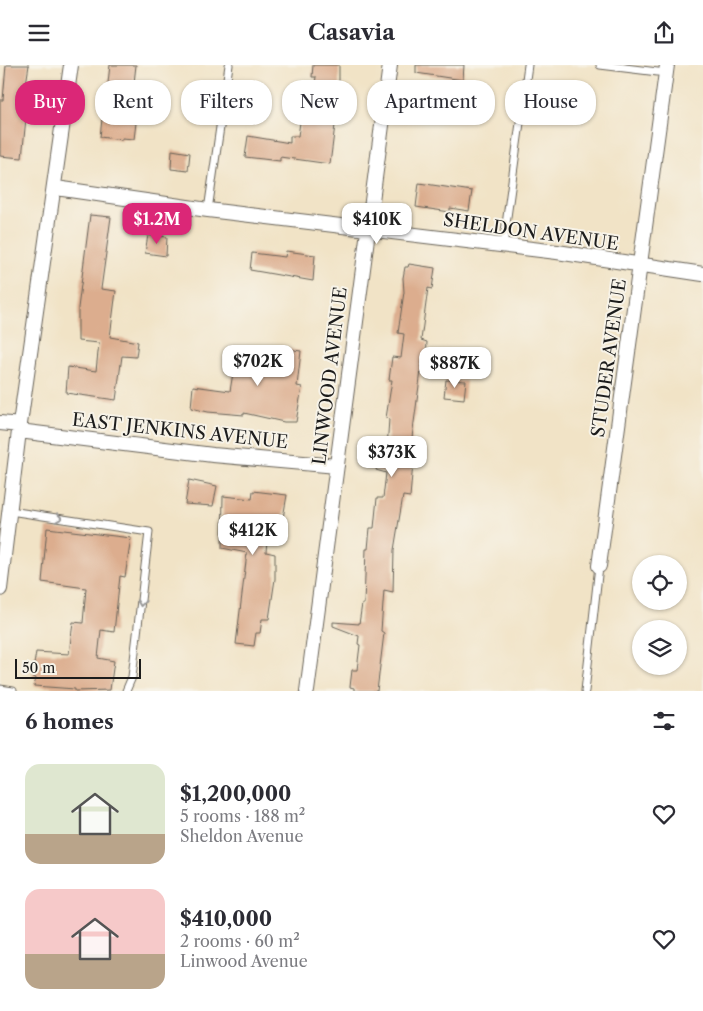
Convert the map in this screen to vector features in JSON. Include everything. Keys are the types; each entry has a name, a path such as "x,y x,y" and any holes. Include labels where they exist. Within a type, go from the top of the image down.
{"street":[{"path":"0,589 20,428 56,188 71,65"},
{"name":"LINWOOD AVENUE","path":"307,691 390,65"},
{"name":"STUDER AVENUE","path":"599,566 667,69"},
{"name":"SHELDON AVENUE","path":"56,188 208,209 557,252 703,274"},
{"name":"EAST JENKINS AVENUE","path":"0,423 20,428 213,455 337,466"}],"lane":[{"path":"208,209 229,65"},
{"path":"503,246 528,65"},
{"path":"600,65 667,69"},
{"path":"10,511 149,532 132,677 126,691"},
{"path":"585,691 599,566"},
{"path":"0,689 13,691"}],"building":[{"path":"6,65 29,65 27,80 15,80 15,125 25,125 22,158 0,156 0,100 3,100"},
{"path":"110,65 136,65 134,80 108,80"},
{"path":"313,65 339,65 339,80 316,80 316,77 312,77"},
{"path":"416,65 464,65 463,80 416,73"},
{"path":"101,125 136,125 134,139 122,138 122,140 100,137"},
{"path":"300,125 335,125 330,164 280,157 280,161 245,157 248,136 290,143 290,136 298,136"},
{"path":"172,150 190,153 188,171 171,169"},
{"path":"419,183 472,191 469,211 450,208 450,212 416,207"},
{"path":"90,215 111,217 101,289 116,291 110,337 138,342 136,357 122,356 116,400 66,393 68,367 96,371 99,343 78,341 78,308"},
{"path":"148,235 167,237 166,256 145,253"},
{"path":"286,251 315,255 313,281 250,270 252,253 285,257"},
{"path":"409,264 435,268 432,289 428,288 421,340 427,342 426,357 423,356 410,452 414,452 410,497 403,496 394,550 393,592 384,590 381,631 384,633 377,691 354,691 354,688 350,687 352,670 357,670 360,645 358,644 359,636 333,626 333,622 359,624 362,604 364,604 366,549 368,549 370,528 374,528 377,498 383,498 386,473 376,470 381,446 387,448 389,419 386,418 392,380 389,380 392,357 401,358 404,334 398,333 404,292 403,278 405,267 408,267"},
{"path":"267,346 301,351 297,386 302,387 296,422 284,422 244,413 244,415 208,412 191,408 193,386 230,391 237,349 266,353"},
{"path":"446,380 466,381 464,399 444,397"},
{"path":"189,480 217,486 213,506 185,504"},
{"path":"253,491 287,495 283,518 269,517 266,552 275,554 275,579 269,619 262,619 260,633 256,633 254,646 236,644 247,553 222,548 223,496 252,499"},
{"path":"47,528 131,538 125,577 120,576 114,632 101,630 98,658 114,661 110,690 75,691 75,689 34,686 36,678 32,677 36,652 69,654 73,622 83,623 86,588 42,582"}]}
